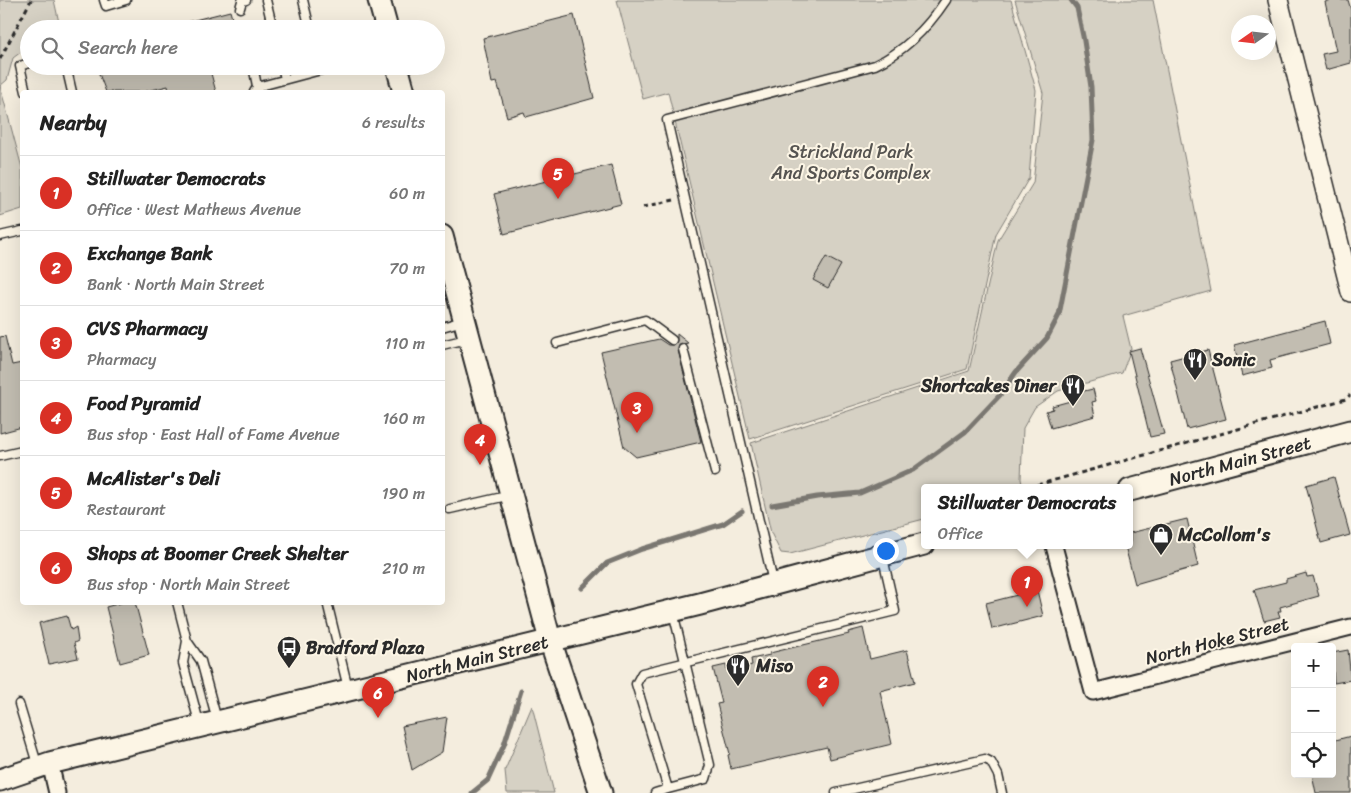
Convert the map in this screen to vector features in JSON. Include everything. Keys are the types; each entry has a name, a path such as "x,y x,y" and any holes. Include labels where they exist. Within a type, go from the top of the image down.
{"main road":[{"path":"379,0 385,20"},
{"path":"399,75 403,90"},
{"path":"445,247 550,640 601,793"},
{"name":"North Main Street","path":"1133,489 1351,431"},
{"name":"North Main Street","path":"0,780 44,766 209,724 673,611 921,545"}],"street":[{"path":"1278,0 1351,292"},
{"name":"North Hoke Street","path":"1055,549 1093,692 1351,626"},
{"path":"44,766 57,793"}],"lane":[{"path":"104,0 106,6 126,0"},
{"path":"240,8 242,1 246,0"},
{"path":"266,0 271,20"},
{"path":"303,0 308,20"},
{"path":"774,584 667,120 875,65 893,56 933,20 946,0"},
{"path":"22,75 26,90"},
{"path":"68,75 72,90"},
{"path":"254,75 257,90"},
{"path":"285,75 286,79"},
{"path":"259,90 298,75"},
{"path":"0,236 20,231"},
{"path":"557,343 646,320 672,340"},
{"path":"445,327 467,329"},
{"path":"445,343 467,329"},
{"path":"683,349 715,472"},
{"path":"0,456 20,451"},
{"path":"450,509 512,495"},
{"path":"668,789 636,684 642,673 895,611 882,556"},
{"path":"178,605 186,640 183,663 209,724"},
{"path":"328,605 349,690"},
{"path":"656,793 706,779 710,765 673,611"},
{"path":"186,640 201,661 209,724"},
{"path":"19,704 44,766"},
{"path":"836,793 985,759 991,762 998,775 1002,793"}],"path":[{"path":"20,20 31,0"},
{"path":"0,59 20,21"},
{"path":"644,207 673,200"},
{"path":"1041,484 1346,399 1350,396"}],"green space":[{"path":"0,0 54,0 58,20 20,20 20,53 13,58 7,80 0,86"},
{"name":"Strickland Park And Sports Complex","path":"617,0 1011,0 1036,90 1029,178 996,234 967,369 750,439 668,92 643,99"},
{"path":"1015,0 1153,0 1211,291 1123,316 1131,349 1122,373 1058,391 1035,407 1023,428 1022,484 921,484 921,520 790,554 781,553 771,533 751,443 969,371 998,240 1033,183 1043,93"},
{"path":"0,86 20,161 20,210 0,216"},
{"path":"532,706 554,793 507,793 505,770"}],"building":[{"path":"1348,0 1351,10 1351,63 1326,70 1322,54 1336,51 1325,2"},
{"path":"230,11 232,20 195,20"},
{"path":"574,15 594,98 526,117 524,112 507,117 497,82 492,83 483,38"},
{"path":"99,75 211,75 215,90 169,90 168,86 151,90 105,90"},
{"path":"611,165 621,204 504,234 494,194"},
{"path":"826,257 841,265 828,288 813,280"},
{"path":"1325,321 1330,344 1270,360 1272,368 1242,376 1234,345"},
{"path":"677,334 688,343 679,345 678,350 701,442 636,457 624,447 601,352 659,339 668,345 674,345 677,341"},
{"path":"5,336 12,365 20,363 20,428 0,433 0,337"},
{"path":"1140,348 1164,434 1150,437 1129,351"},
{"name":"Sonic","path":"1208,350 1226,419 1187,429 1170,360"},
{"name":"Shortcakes Diner","path":"1093,389 1096,401 1092,402 1095,416 1051,428 1046,411 1053,409 1052,406 1074,400 1071,394"},
{"path":"1334,477 1350,535 1321,543 1306,485"},
{"name":"McCollom's","path":"1187,519 1198,566 1135,584 1126,549 1133,549 1133,532"},
{"path":"1306,573 1307,577 1313,576 1319,596 1280,607 1281,611 1278,611 1280,617 1264,621 1254,590 1286,582 1286,579"},
{"path":"1037,590 1043,616 992,629 986,603"},
{"path":"113,605 136,605 149,655 120,663 106,607"},
{"path":"67,616 71,630 76,627 78,641 74,643 78,658 49,664 39,623"},
{"path":"863,628 870,659 907,650 915,682 880,691 892,744 830,759 827,747 731,769 728,755 730,754 717,704 722,703 713,668 726,665 727,671 752,665 751,659 849,634 848,632"},
{"path":"1348,650 1351,680 1336,683 1336,652"},
{"path":"447,717 442,752 412,770 402,726"},
{"path":"1351,736 1351,793 1316,793 1313,778 1336,778 1336,740"}],"waterway":[{"path":"772,505 817,497 860,493 913,470 965,432 1000,395 1016,372 1047,338 1059,315 1093,140 1091,87 1084,41 1077,8 1071,0"},
{"path":"582,588 607,563 642,549 723,524 742,511"},
{"path":"472,793 488,780 504,745 521,691"}],"place":[{"name":"McAlister's Deli","path":"558,199"},
{"name":"Sonic","path":"1195,381"},
{"name":"Shortcakes Diner","path":"1073,407"},
{"name":"CVS Pharmacy","path":"637,433"},
{"name":"Food Pyramid","path":"480,465"},
{"name":"McCollom's","path":"1161,556"},
{"name":"Stillwater Democrats","path":"1027,607"},
{"name":"Bradford Plaza","path":"289,669"},
{"name":"Miso","path":"738,687"},
{"name":"Exchange Bank","path":"823,707"},
{"name":"Shops at Boomer Creek Shelter","path":"378,718"}]}
